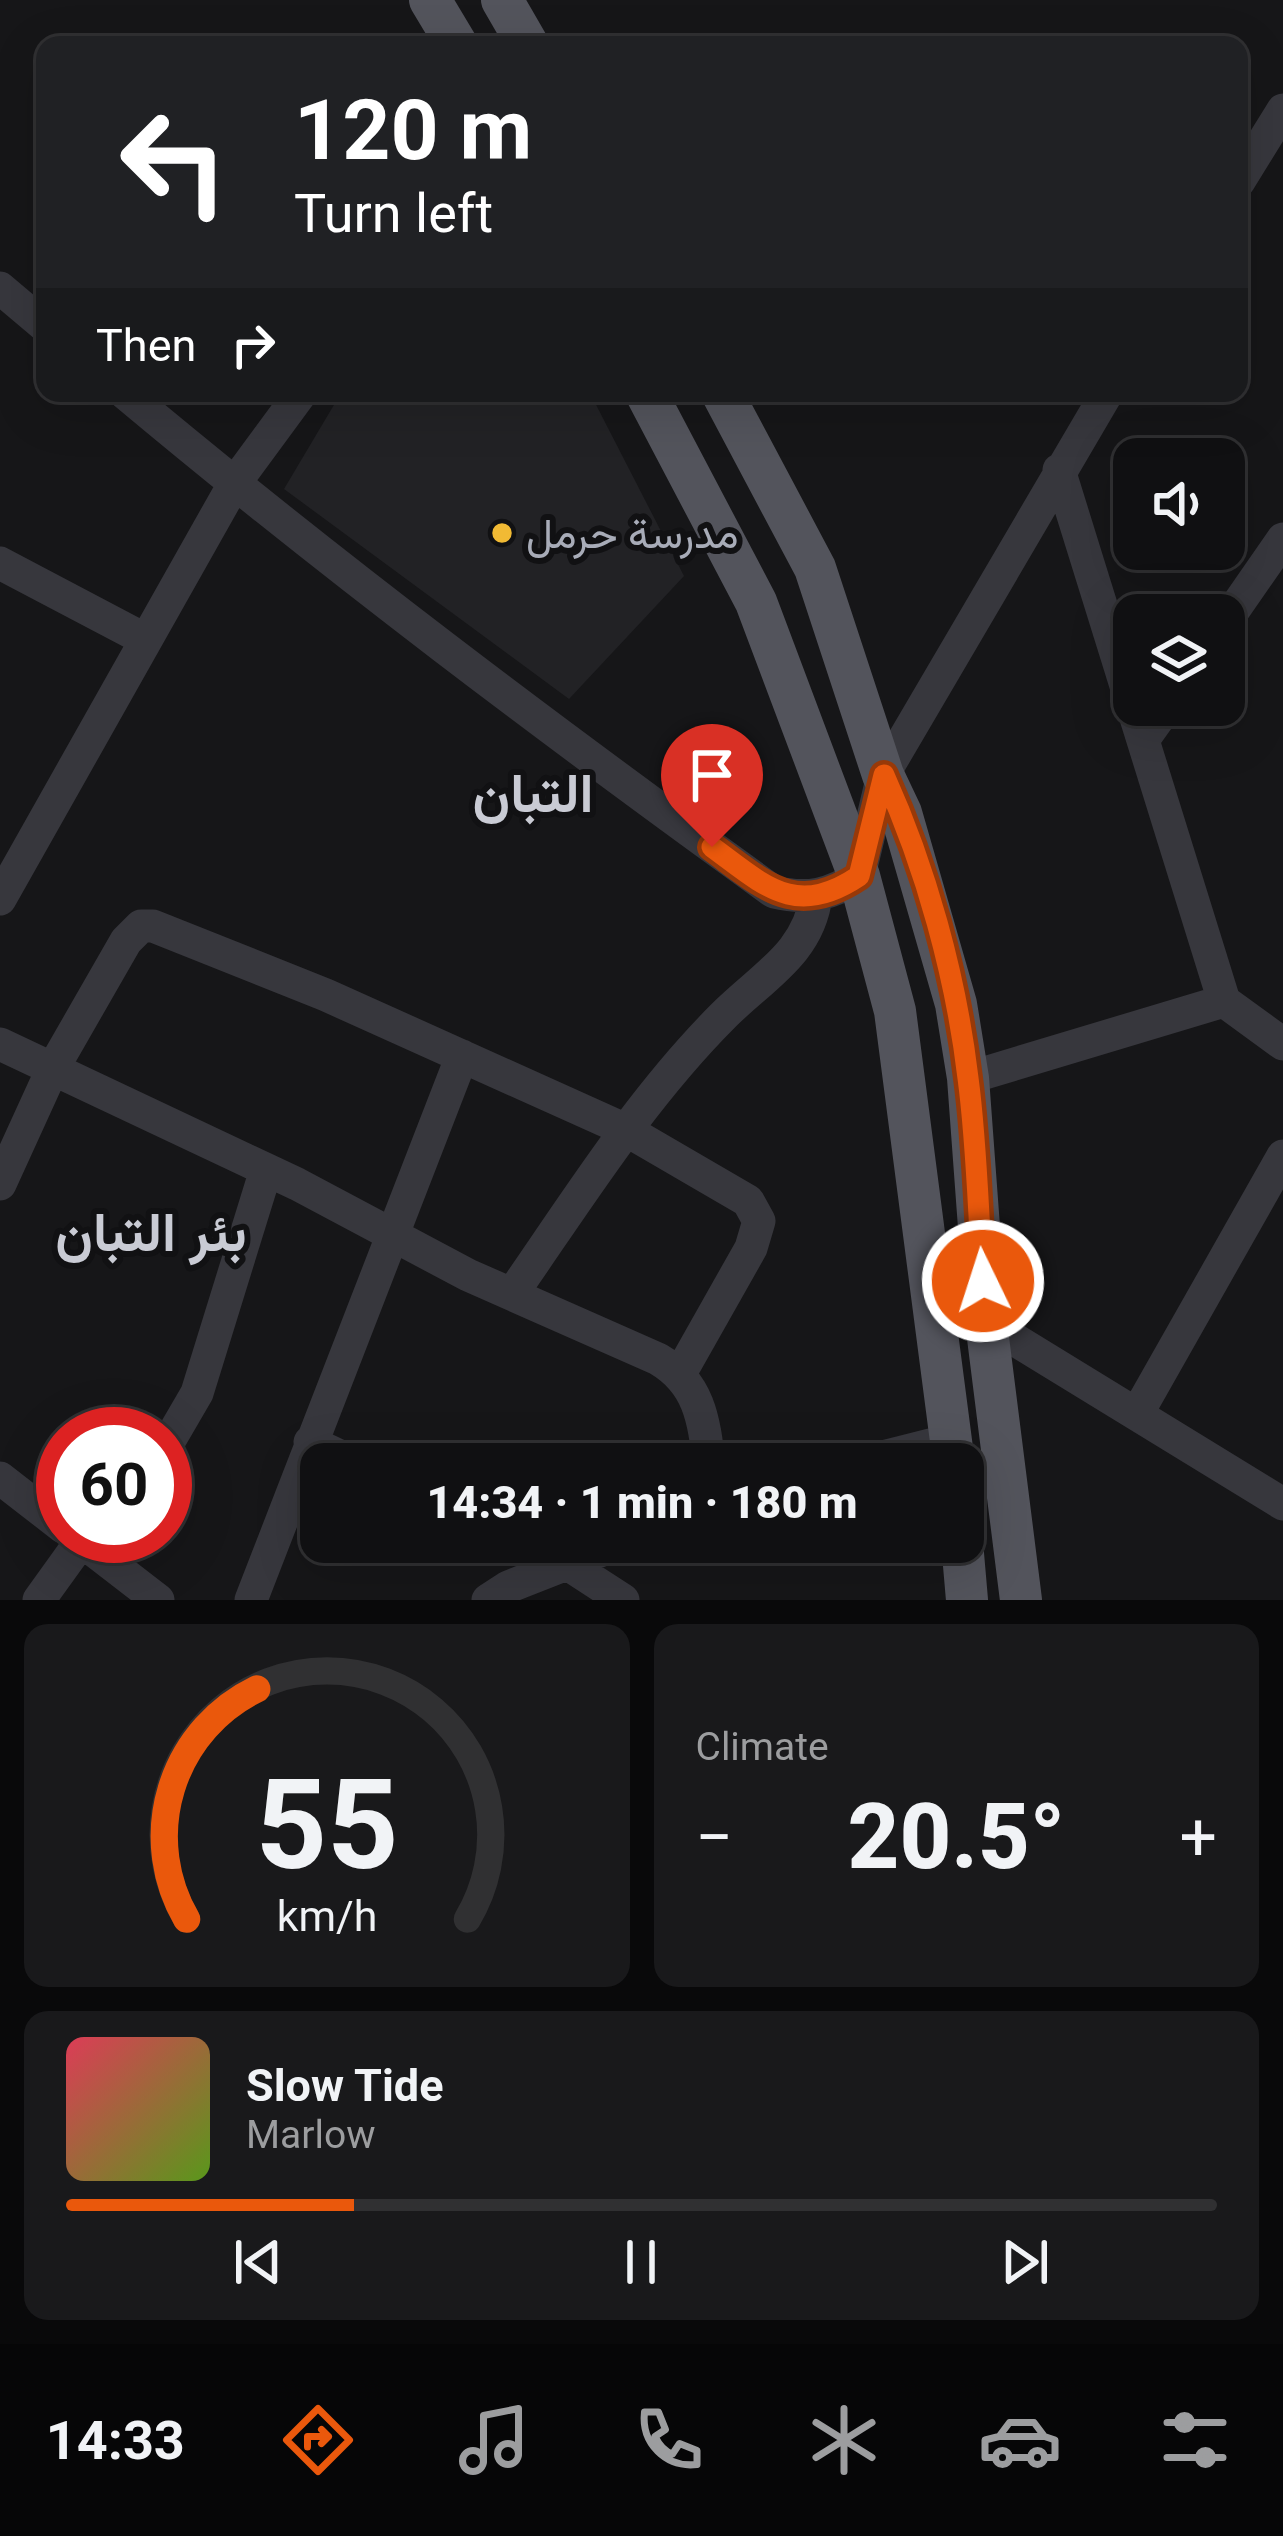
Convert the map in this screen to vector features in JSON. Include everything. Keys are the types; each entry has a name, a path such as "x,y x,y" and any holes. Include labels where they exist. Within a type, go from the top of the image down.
{"main road":[{"path":"430,0 452,36"},
{"path":"502,0 523,36"},
{"path":"651,402 755,602 859,876 895,1011 951,1443"},
{"path":"727,402 815,568 926,892 956,1004 968,1078 986,1322 1021,1600"},
{"path":"964,1563 967,1600"}],"street":[{"path":"1248,166 1283,110"},
{"path":"0,288 36,318"},
{"path":"136,402 234,484 774,892 816,896 859,876 884,775 1101,402"},
{"path":"0,899 234,484 294,402"},
{"path":"1059,470 1224,1001 1283,1044"},
{"path":"1245,594 1283,538"},
{"path":"0,563 146,640"},
{"path":"1143,740 1153,726"},
{"path":"512,1294 626,1130 722,1017 791,954 813,924 816,896"},
{"path":"0,1184 52,1070 126,941 141,926 153,926 326,995 626,1130 748,1201 759,1221 752,1248 681,1372"},
{"path":"968,1078 1224,1001"},
{"path":"0,1044 681,1372 704,1412 707,1443"},
{"path":"251,1600 462,1056"},
{"path":"1138,1412 1283,1156"},
{"path":"189,1407 266,1170"},
{"path":"986,1322 1283,1504"},
{"path":"0,1478 36,1505"},
{"path":"39,1600 60,1563"},
{"path":"111,1563 158,1600"},
{"path":"565,1563 623,1600"},
{"path":"488,1600 508,1587 574,1563"}],"shaded area":[{"name":"مدرسة حرمل","path":"336,402 595,402 684,576 569,699 284,489"}],"place":[{"name":"مدرسة حرمل","path":"502,533"}],"district":[{"name":"التبان","path":"533,793"},
{"name":"بئر التبان","path":"151,1232"}],"route":[{"path":"712,847 774,892 794,897 838,890 859,876 884,775 926,892 956,1004 968,1078 983,1281"}]}
